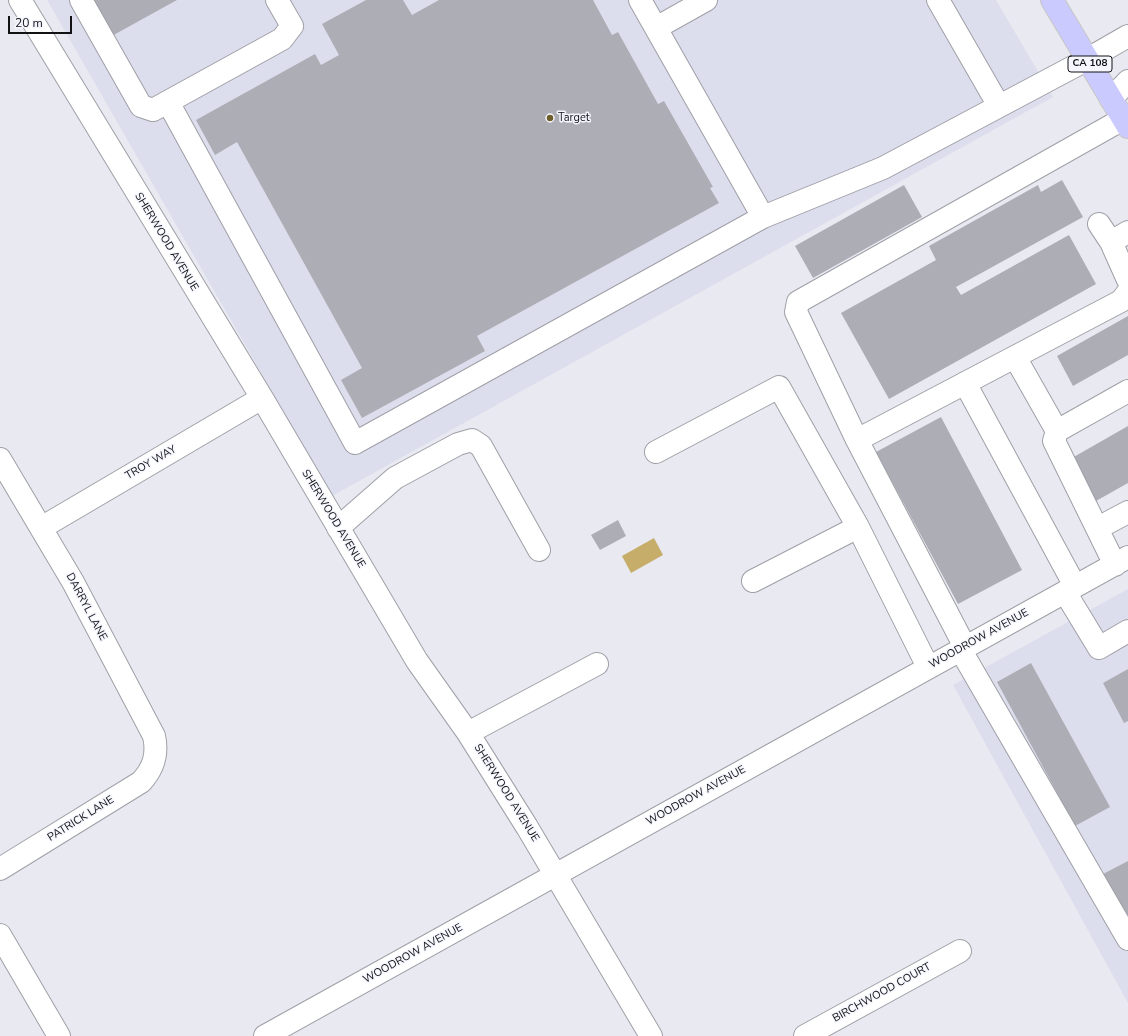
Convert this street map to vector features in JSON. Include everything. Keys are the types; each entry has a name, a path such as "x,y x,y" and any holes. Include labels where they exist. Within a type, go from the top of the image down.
{"main road":[{"name":"CA 108","path":"1052,0 1126,123"}],"street":[{"name":"SHERWOOD AVENUE","path":"20,0 262,398 417,661 468,733 651,1036"},
{"path":"81,0 141,106 153,110 282,39 292,26 277,0"},
{"path":"640,0 763,217"},
{"path":"656,28 706,0"},
{"path":"938,0 999,106"},
{"path":"168,102 355,443 763,217 883,168 1088,59 1128,36"},
{"path":"1111,99 1128,81"},
{"path":"1126,123 798,302 796,312 857,440 962,648 1128,939"},
{"path":"1098,224 1120,237 1128,280"},
{"path":"857,440 1122,301 1128,292"},
{"path":"1015,357 1057,431"},
{"path":"965,383 1099,648 1128,631"},
{"path":"656,452 779,387 858,527 928,667"},
{"path":"1121,561 1098,528 1054,441 1057,431 1128,391"},
{"name":"TROY WAY","path":"41,528 262,398"},
{"path":"338,528 395,478 458,444 472,440 481,446 539,550"},
{"name":"DARRYL LANE","path":"0,459 73,582 154,736 156,746 155,761"},
{"path":"1098,528 1128,512"},
{"path":"753,581 858,527"},
{"name":"WOODROW AVENUE","path":"265,1036 1121,561"},
{"path":"468,733 597,664"},
{"name":"PATRICK LANE","path":"0,869 141,782 148,774 155,761"},
{"path":"0,935 59,1036"},
{"name":"BIRCHWOOD COURT","path":"805,1036 960,951"}],"shaded area":[{"path":"47,0 996,0 1053,97 332,496"},
{"path":"654,538 663,555 631,573 622,556"},
{"path":"1128,589 1128,1003 953,685"}],"building":[{"path":"89,0 177,0 110,37"},
{"path":"366,0 403,0 412,15 439,0 593,0 612,35 618,32 658,104 664,101 713,187 710,188 719,203 477,336 485,351 362,418 341,380 362,368 237,142 215,155 196,120 315,54 321,65 339,55 322,24"},
{"path":"1062,180 1083,217 956,287 961,295 1069,235 1096,284 889,399 841,313 936,260 929,246 1038,185 1041,192"},
{"path":"904,185 922,217 813,278 795,246"},
{"path":"1128,316 1128,355 1073,386 1057,356"},
{"path":"941,417 1022,570 958,604 876,452"},
{"path":"1128,426 1128,483 1096,501 1072,458"},
{"path":"618,520 626,536 600,550 591,535"},
{"path":"1031,663 1110,807 1075,826 997,682"},
{"path":"1128,669 1128,721 1124,723 1103,683"},
{"path":"1128,861 1128,920 1103,874"}],"place":[{"name":"Target","path":"550,118"}]}
